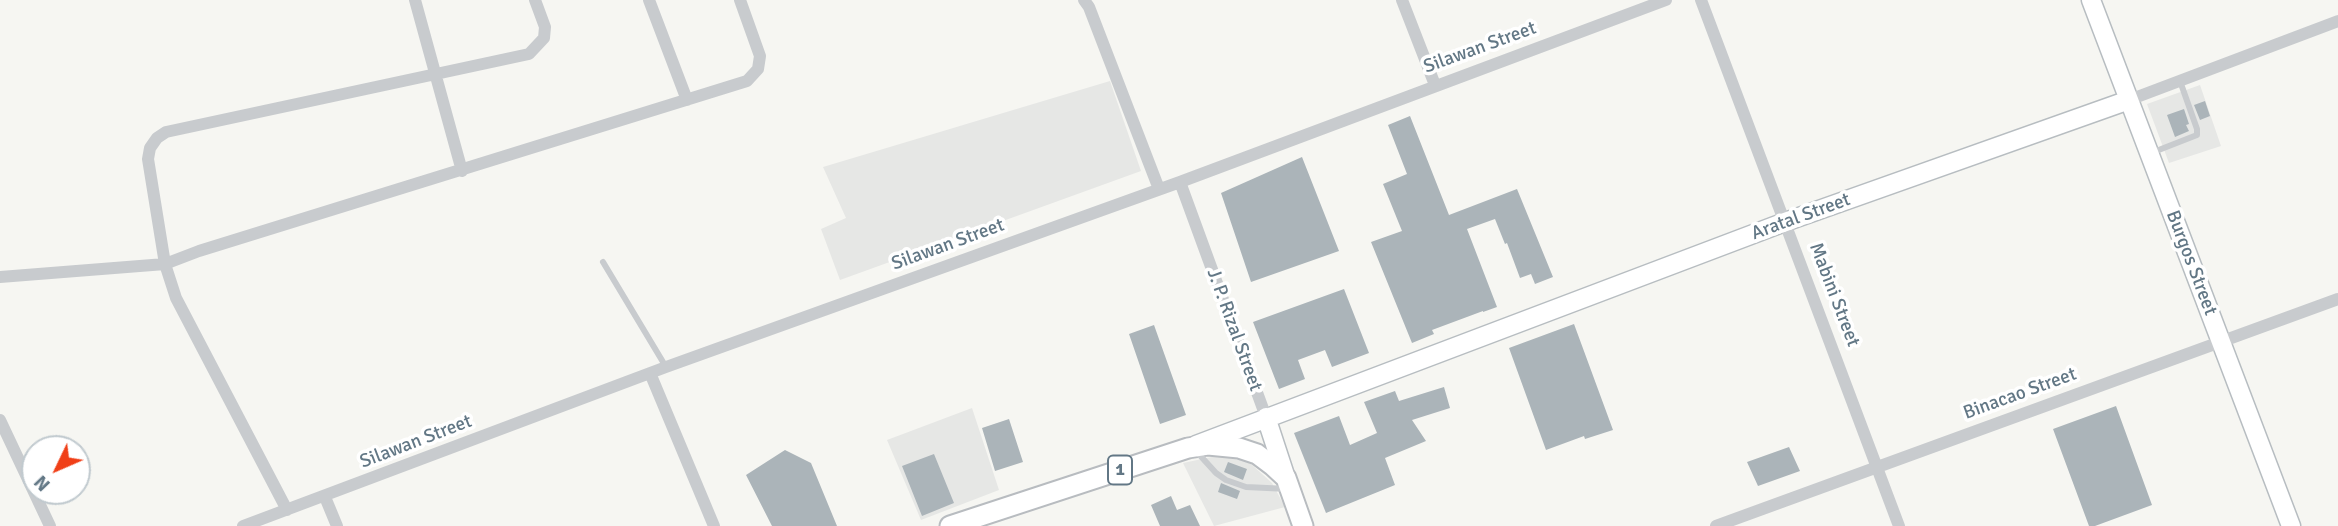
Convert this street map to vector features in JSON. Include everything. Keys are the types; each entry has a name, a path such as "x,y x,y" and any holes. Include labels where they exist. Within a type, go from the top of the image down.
{"main road":[{"name":"1","path":"950,526 1190,447 1239,447 1257,454 1273,466 1288,484"},
{"path":"1288,484 1303,526"}],"street":[{"path":"415,0 462,171"},
{"path":"287,510 176,298 165,264 148,159 150,148 157,138 166,132 529,54 544,38 545,27 535,0"},
{"path":"649,0 687,100"},
{"path":"0,277 165,264 199,251 747,81 754,76 760,56 740,0"},
{"path":"1084,0 1159,189"},
{"path":"1402,0 1435,85"},
{"name":"Silawan Street","path":"243,526 666,367 1180,182 1666,0"},
{"name":"Mabini Street","path":"1701,0 1899,526"},
{"name":"Burgos Street","path":"2091,0 2291,526"},
{"name":"Aratal Street","path":"1190,447 1785,222 2129,100 2338,21"},
{"name":"J. P. Rizal Street","path":"1180,182 1288,484"},
{"name":"Binacao Street","path":"1716,526 2338,299"},
{"path":"650,373 714,526"},
{"path":"0,420 50,526"},
{"path":"325,497 337,526"}],"lane":[{"path":"2149,153 2197,135 2180,81"},
{"path":"603,262 666,367"},
{"path":"1190,447 1226,480 1247,487 1288,484"}],"shaded area":[{"path":"1110,81 1141,171 840,280 821,229 846,218 823,167"},
{"path":"2200,85 2221,146 2169,163 2147,104"},
{"path":"972,408 999,490 921,520 887,440"},
{"path":"1216,456 1251,464 1272,483 1285,507 1214,526 1183,463"}],"building":[{"path":"2205,101 2210,116 2200,120 2194,105"},
{"path":"2184,109 2189,131 2175,137 2167,115"},
{"path":"1410,116 1449,215 1517,189 1553,277 1535,284 1531,274 1520,278 1495,219 1467,229 1497,307 1432,330 1434,334 1412,343 1371,242 1402,231 1383,184 1407,174 1388,125"},
{"path":"1302,157 1339,251 1251,282 1221,193"},
{"path":"1344,289 1369,353 1332,367 1325,350 1298,360 1305,379 1279,389 1253,322"},
{"path":"1574,324 1613,430 1585,439 1584,436 1546,450 1509,348"},
{"path":"1154,325 1186,415 1160,424 1129,334"},
{"path":"1444,387 1450,408 1412,420 1426,441 1385,458 1395,485 1326,513 1294,433 1339,416 1350,445 1377,433 1364,402 1395,391 1399,401"},
{"path":"2116,406 2152,505 2089,526 2053,429"},
{"path":"1009,419 1023,462 995,471 982,428"},
{"path":"1789,447 1800,471 1758,486 1747,462"},
{"path":"785,450 811,463 837,526 772,526 746,475"},
{"path":"934,454 954,503 922,516 902,466"},
{"path":"1228,462 1247,469 1243,480 1224,472"},
{"path":"1221,483 1240,491 1237,499 1218,492"},
{"path":"1171,496 1177,510 1190,505 1200,526 1160,526 1151,505"}]}
